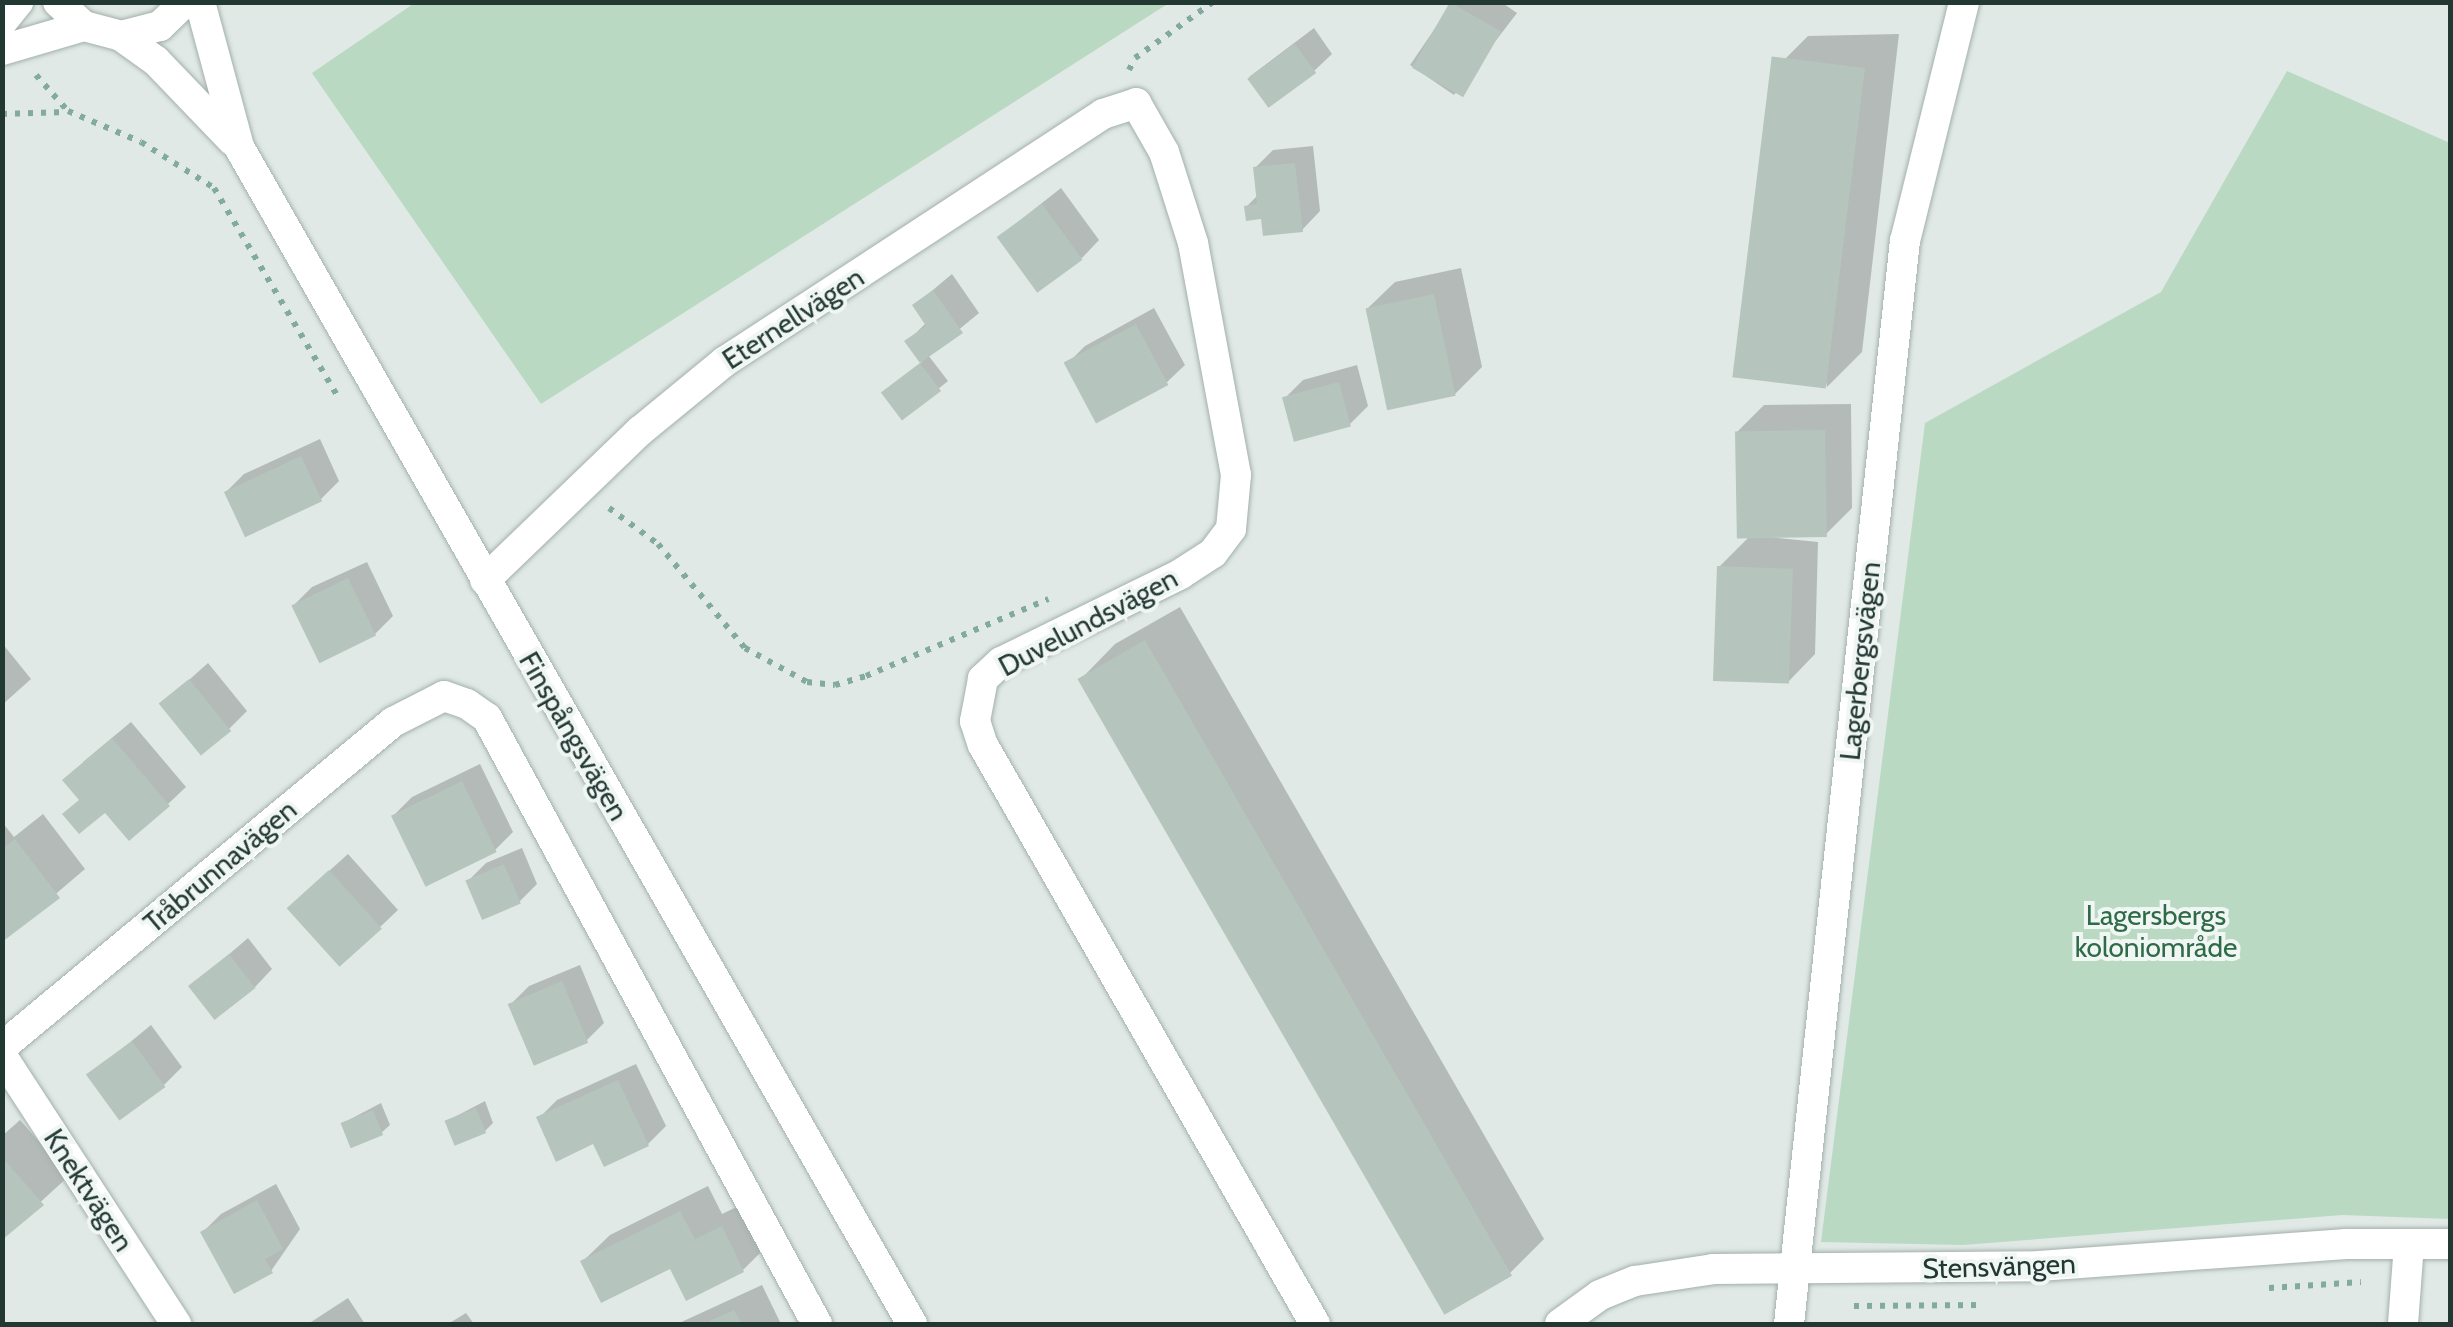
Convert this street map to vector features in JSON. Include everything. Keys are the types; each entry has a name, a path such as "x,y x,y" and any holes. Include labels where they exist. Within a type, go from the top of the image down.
{"street":[{"path":"18,2 7,39 84,26"},
{"name":"Finspångsvägen","path":"58,2 84,26 121,36 156,62 239,147"},
{"path":"121,36 160,26 185,2"},
{"name":"Finspångsvägen","path":"200,2 239,147 912,1324"},
{"name":"Lagerbergsvägen","path":"1788,1324 1905,241 1964,2"},
{"name":"Eternellvägen","path":"485,580 724,362 1103,114 1136,103"},
{"name":"Duvelundsvägen","path":"1136,103 1181,195 1222,384 1237,501 1231,529 1213,553 1000,662 983,679 975,701 983,745 1315,1324"},
{"name":"Tråbrunnavägen","path":"2,1047 392,722 444,696 487,718 818,1324"},
{"name":"Knektvägen","path":"2,1056 176,1324"},
{"path":"2404,1324 2408,1244"},
{"name":"Stensvängen","path":"1560,1324 1600,1295 1670,1273 2039,1266 2450,1244"}],"path":[{"path":"1136,103 1126,84 1136,58 1213,2"},
{"path":"7,39 68,112 191,169"},
{"path":"2,114 68,112"},
{"path":"587,485 658,544 745,648 806,682 835,684 866,676 1040,599 1057,598 1084,620"}],"green space":[{"path":"416,2 1169,3 541,404 312,73"},
{"name":"Lagersbergs koloniområde","path":"2287,71 2450,143 2450,1219 2342,1215 1963,1245 1821,1242 1925,423 2161,292"}],"building":[{"path":"1450,2 1501,32 1463,97 1412,68"},
{"path":"1295,44 1316,73 1268,108 1247,79"},
{"path":"1772,57 1865,68 1826,389 1732,377"},
{"path":"1295,163 1303,232 1263,236 1261,219 1246,221 1244,206 1257,204 1253,167"},
{"path":"1042,204 1083,260 1037,293 997,237"},
{"path":"933,290 963,333 920,363 904,341 926,326 912,305"},
{"path":"1434,294 1456,396 1387,410 1366,309"},
{"path":"1136,324 1168,385 1096,423 1064,362"},
{"path":"920,363 941,391 902,420 881,392"},
{"path":"1339,382 1351,426 1294,442 1282,397"},
{"path":"1825,430 1827,537 1737,539 1735,432"},
{"path":"301,456 322,501 245,537 224,492"},
{"path":"1717,566 1793,569 1789,684 1713,681"},
{"path":"348,578 376,636 319,663 291,606"},
{"path":"1145,640 1512,1276 1444,1315 1077,679"},
{"path":"189,679 231,731 201,756 159,704"},
{"path":"112,738 170,806 129,841 105,813 79,834 62,814 79,800 62,780"},
{"path":"462,781 497,852 426,887 391,816"},
{"path":"15,839 60,898 2,942 2,849"},
{"path":"504,864 521,904 482,920 465,880"},
{"path":"329,870 382,929 340,967 287,908"},
{"path":"229,954 255,988 214,1020 188,986"},
{"path":"562,981 588,1043 534,1066 508,1004"},
{"path":"132,1041 166,1087 119,1121 86,1075"},
{"path":"618,1080 649,1146 604,1167 593,1144 556,1162 536,1117"},
{"path":"476,1108 486,1133 455,1146 444,1121"},
{"path":"373,1110 383,1135 351,1148 341,1123"},
{"path":"2,1157 44,1205 2,1240"},
{"path":"257,1200 283,1249 265,1259 273,1273 234,1294 200,1232"},
{"path":"680,1211 695,1239 722,1226 744,1272 686,1301 670,1269 601,1303 580,1261"},
{"path":"734,1310 742,1324 703,1324"}]}
